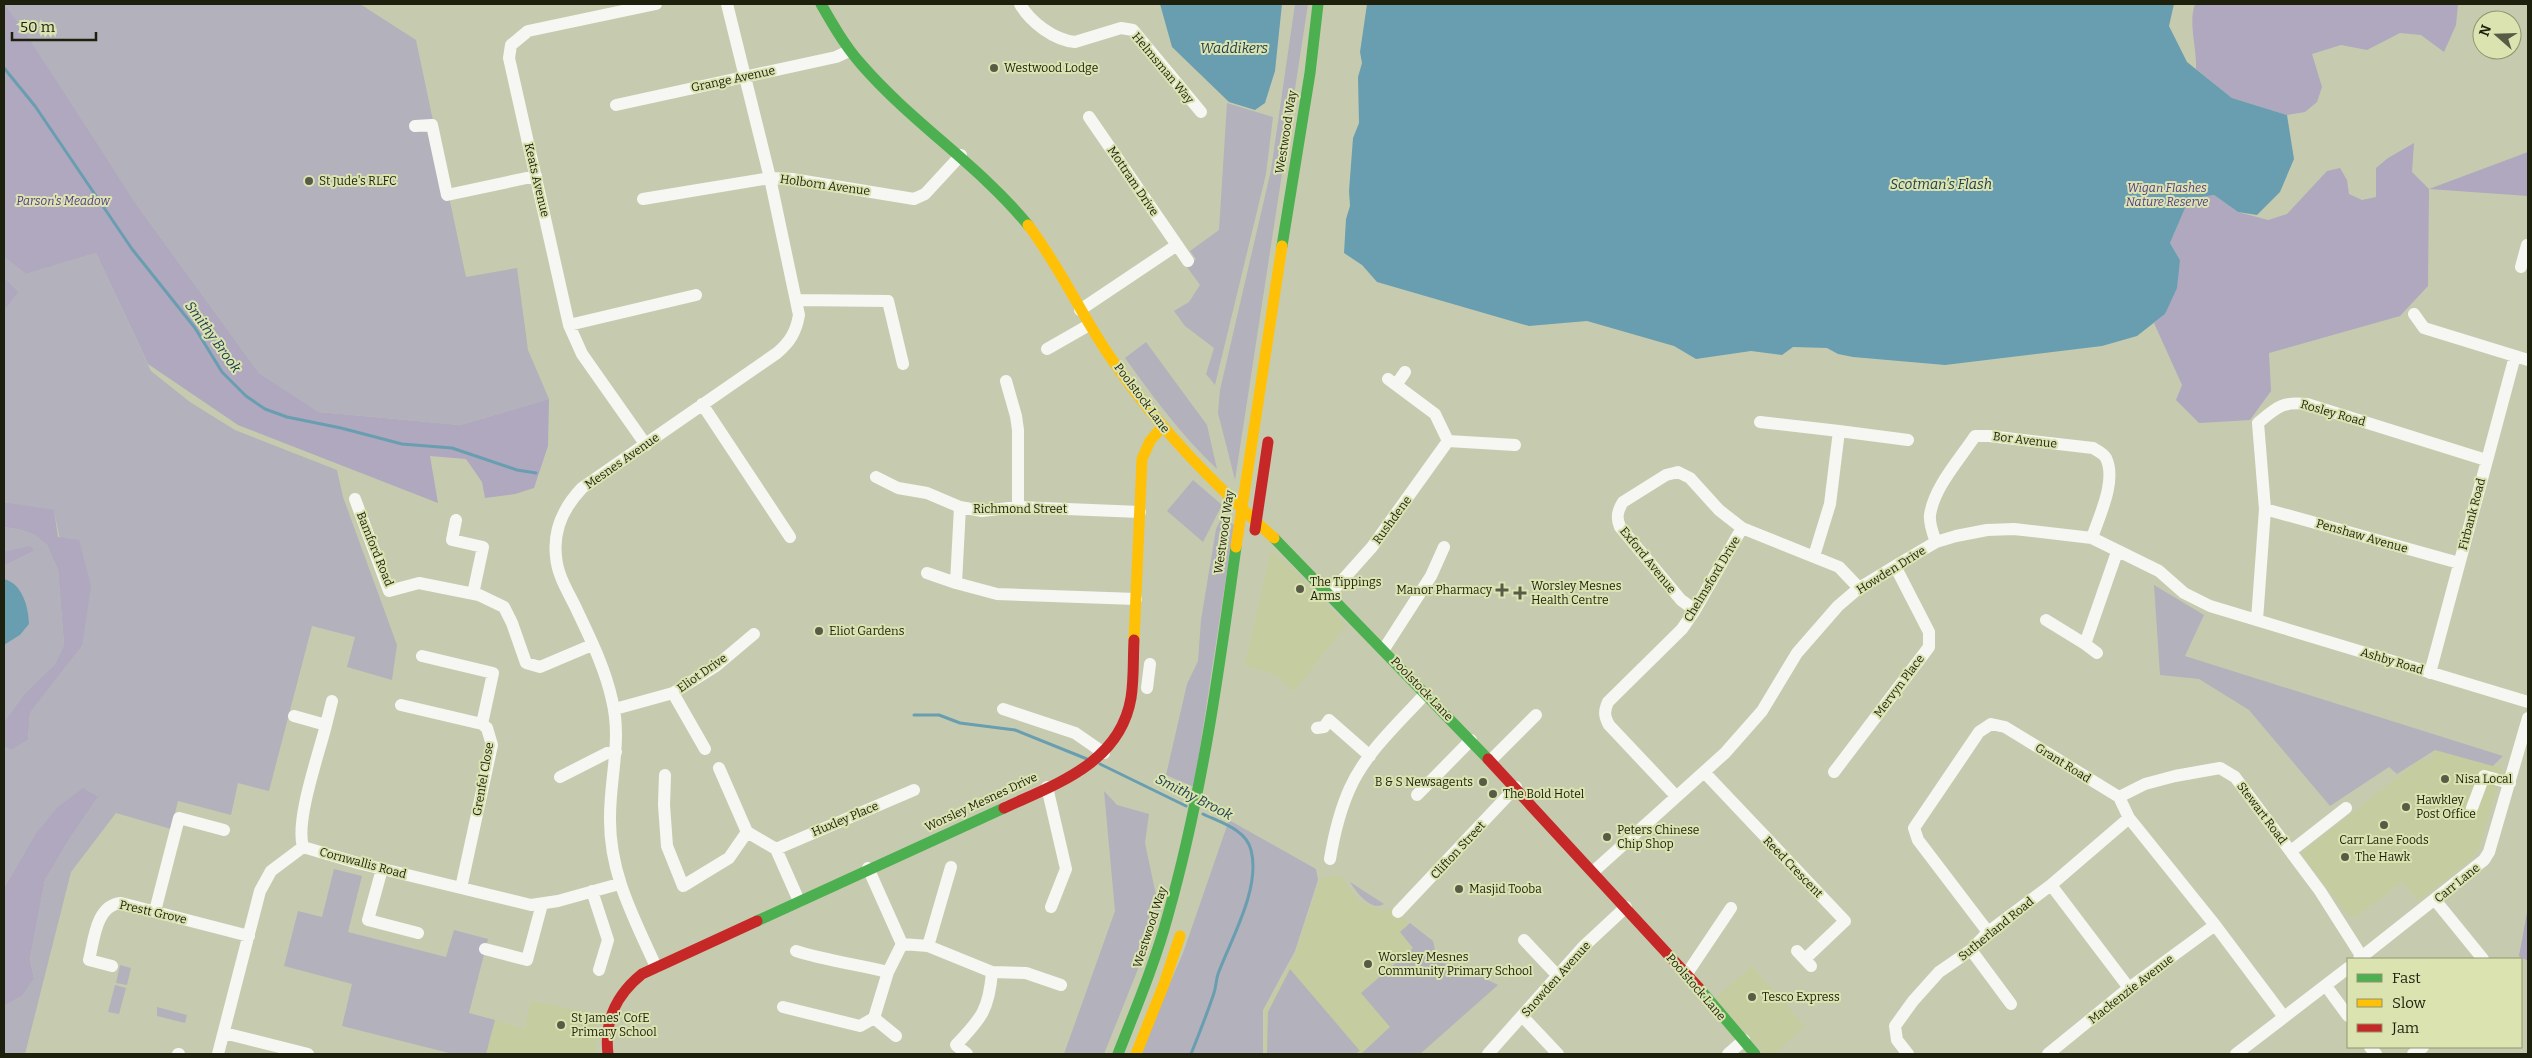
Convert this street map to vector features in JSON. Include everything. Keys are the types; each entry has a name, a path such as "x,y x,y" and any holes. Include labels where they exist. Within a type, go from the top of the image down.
{"main road":[{"name":"Westwood Way","path":"1118,1054 1162,938 1191,833 1199,793 1244,491 1310,73 1318,4"},
{"name":"Poolstock Lane","path":"822,6 849,51 867,72 961,155 1016,209 1037,235 1054,261 1089,325 1162,427 1209,477 1258,521 1491,760 1626,906 1755,1054"},
{"name":"Worsley Mesnes Drive","path":"608,1054 606,1029 616,1002 634,980 656,967 868,868 1048,787 1088,766 1102,755 1112,743 1125,721 1131,698 1142,459 1150,441 1162,427"},
{"path":"1254,540 1270,427"},
{"path":"1136,1054 1164,984 1183,925"}],"street":[{"name":"Keats Avenue","path":"646,444 582,354 569,325 509,58 511,45 528,31 656,4"},
{"name":"Mesnes Avenue","path":"656,967 619,884 610,818 616,752 615,709 603,669 559,573 556,556 557,531 565,509 582,488 786,345 797,327 799,315 770,178 727,4"},
{"name":"Helmsman Way","path":"1020,4 1028,17 1037,24 1068,41 1075,42 1121,28 1133,30 1201,112"},
{"name":"Grange Avenue","path":"616,105 836,57 849,51"},
{"name":"Mottram Drive","path":"1089,117 1188,261"},
{"path":"415,126 432,126 447,195 536,176"},
{"name":"Holborn Avenue","path":"643,199 770,178 792,179 914,200 926,194 961,155"},
{"path":"1080,310 1177,245"},
{"path":"569,325 696,295"},
{"path":"796,300 888,301 903,364"},
{"path":"2414,314 2424,328 2528,360"},
{"path":"1047,349 1089,325"},
{"name":"Firbank Road","path":"2430,673 2515,356"},
{"path":"1405,372 1392,382 1435,414 1448,441 1515,445"},
{"path":"1006,381 1007,401 1018,430 1018,507"},
{"name":"Rosley Road","path":"2257,620 2265,509 2258,423 2276,408 2289,402 2307,404 2486,460"},
{"path":"702,404 790,537"},
{"path":"1760,422 1908,440"},
{"path":"1814,556 1830,504 1839,431"},
{"name":"Bor Avenue","path":"1936,542 1930,516 1937,496 1975,436 2093,448 2105,456 2109,467 2108,486 2092,538"},
{"name":"Rushdene","path":"1330,594 1372,547 1448,441"},
{"name":"Exford Avenue","path":"1695,610 1681,600 1620,527 1617,518 1619,508 1623,502 1666,475 1678,472 1690,478 1719,510 1742,528"},
{"name":"Richmond Street","path":"876,477 891,485 927,493 960,507 992,512 1018,507 1140,512"},
{"name":"Bamford Road","path":"355,499 389,591 420,583 472,594 504,608 512,623 526,663 540,667 592,645"},
{"path":"956,583 960,507"},
{"name":"Penshaw Avenue","path":"2265,509 2458,563"},
{"path":"456,520 452,540 483,547 472,594"},
{"name":"Chelmsford Drive","path":"1675,795 1609,725 1604,713 1608,702 1657,656 1682,629 1742,528 1839,567 1858,588"},
{"name":"Howden Drive","path":"1594,871 1675,795 1704,772 1731,746 1762,710 1808,639 1838,606 1858,588 1936,542 1987,530 2014,529 2092,538 2117,552 2159,571 2184,592 2210,606 2257,620"},
{"path":"1384,649 1430,576 1444,547"},
{"path":"2085,644 2117,552"},
{"name":"Mervyn Place","path":"1834,772 1929,647 1929,632 1895,566"},
{"path":"926,573 997,594 1136,599"},
{"path":"2046,620 2096,653"},
{"name":"Ashby Road","path":"2257,620 2528,702"},
{"name":"Eliot Drive","path":"615,709 673,693 716,666 754,634"},
{"path":"422,656 493,673 482,724"},
{"path":"1133,671 1150,667 1147,688"},
{"path":"673,693 705,749"},
{"path":"1330,859 1334,834 1350,787 1370,756 1425,694"},
{"path":"303,847 301,839 302,820 332,701"},
{"name":"Grenfel Close","path":"402,705 482,724 491,737 492,745 461,888"},
{"path":"1003,709 1075,733 1102,755"},
{"path":"1317,728 1324,727 1329,715 1370,756"},
{"path":"1491,760 1536,715"},
{"path":"294,716 326,724"},
{"name":"Carr Lane","path":"2360,958 2484,860 2489,852 2528,721"},
{"name":"Grant Road","path":"1988,932 1918,840 1914,828 1979,732 1991,724 2005,727 2118,797"},
{"path":"1417,795 1471,740"},
{"path":"560,777 607,753 616,752"},
{"path":"719,768 747,832 776,849 799,901"},
{"name":"Stewart Road","path":"2118,797 2145,784 2220,768 2234,777 2292,851 2346,928 2360,958"},
{"name":"Reed Crescent","path":"1704,772 1845,921 1804,959"},
{"path":"665,775 664,805 667,846 683,886 729,858 747,832"},
{"path":"2472,808 2484,776 2510,783"},
{"path":"1048,787 1066,869 1051,906"},
{"name":"Clifton Street","path":"1398,912 1516,787"},
{"name":"Huxley Place","path":"776,849 914,790"},
{"path":"2118,797 2129,818 2215,925 2284,1017"},
{"name":"Stewart Road","path":"2292,851 2346,808"},
{"path":"155,911 179,818 224,830"},
{"name":"Sutherland Road","path":"1908,1054 1897,1040 1895,1026 1913,1001 1940,972 1971,950 1988,932 2051,885 2129,818"},
{"name":"Cornwallis Road","path":"218,1054 264,880 280,864 303,847 512,902 542,904 619,884"},
{"path":"928,946 951,867"},
{"path":"868,868 902,944"},
{"path":"382,869 368,920 418,933"},
{"path":"2051,885 2129,988"},
{"path":"592,891 608,940 599,970"},
{"path":"2435,900 2482,958"},
{"name":"Prestt Grove","path":"112,966 89,960 104,910 111,904 121,903 248,936"},
{"path":"485,949 527,960 542,904"},
{"name":"Snowden Avenue","path":"1488,1054 1557,976 1626,906"},
{"path":"1686,975 1731,908"},
{"name":"Mackenzie Avenue","path":"2048,1054 2129,988 2215,925"},
{"path":"1524,940 1557,976"},
{"path":"902,944 928,946 992,972 1026,973 1061,985"},
{"path":"783,1007 860,1026 874,1018 888,972 902,944"},
{"path":"1971,950 2011,1004"},
{"path":"796,951 825,960 861,964 888,972"},
{"path":"2236,1054 2347,969"},
{"path":"967,1054 956,1045 980,1019 990,996 992,972"},
{"path":"2326,986 2347,1015"},
{"path":"1522,1017 1558,1054"},
{"path":"874,1018 896,1036"},
{"path":"224,1033 308,1054"},
{"path":"1728,1054 1744,1040"}],"shaded area":[{"path":"4,4 360,4 416,40 466,277 517,268 528,350 549,399 460,425 319,412 259,373 134,201"},
{"path":"1295,4 1308,4 1235,480 1218,413 1220,390 1271,170"},
{"path":"1227,103 1273,117 1266,174 1215,385 1206,374 1214,348 1185,326 1174,311 1189,302 1200,285 1187,267 1196,259 1190,251 1219,230"},
{"path":"96,253 151,371 190,402 235,430 337,470 343,497 397,645 392,680 347,667 355,637 312,626 269,791 238,783 231,815 178,801 171,829 116,813 71,872 25,1054 4,1054 4,1006 22,996 34,979 30,959 45,880 70,838 98,797 34,836 4,888 4,747 12,750 28,740 30,713 82,646 54,511 4,502 4,311 19,292 4,277 4,257 26,274"},
{"path":"1146,342 1207,425 1217,469 1157,402 1125,358"},
{"path":"1193,480 1222,505 1203,542 1167,511"},
{"path":"1222,517 1234,525 1194,787 1166,775 1187,684 1198,661 1201,620 1216,529"},
{"path":"4,527 22,530 35,535 47,545 58,570 64,645 55,664 25,693 4,722 4,645 20,635 29,624 26,603 16,585 4,579 4,566 34,551 4,552"},
{"path":"1271,550 1293,569 1346,625 1294,691 1276,675 1245,665"},
{"path":"2154,585 2204,615 2185,656 2503,756 2493,766 2435,750 2397,774 2389,767 2330,806 2249,710 2199,679 2160,675"},
{"path":"2435,750 2503,768 2478,850 2471,859 2418,901 2402,882 2356,917 2348,915 2301,853 2417,762 2425,759 2431,761"},
{"path":"1104,791 1117,805 1149,814 1145,843 1160,914 1104,1054 1064,1054 1115,911"},
{"path":"1229,820 1316,869 1318,880 1295,951 1263,1010 1263,1054 1139,1054 1183,953"},
{"path":"334,869 362,876 348,932 446,957 454,930 488,939 469,1013 495,1020 486,1054 453,1054 342,1026 352,984 284,966 298,911 322,917"},
{"name":"Worsley Mesnes Community Primary School","path":"1335,875 1342,878 1360,902 1383,911 1389,908 1433,941 1437,959 1442,963 1460,966 1498,985 1420,1054 1265,1054 1265,1010 1295,955 1320,879"},
{"path":"1350,882 1384,904 1374,905 1364,900"},
{"path":"1410,923 1433,941 1437,959 1442,963 1460,966 1498,985 1420,1054 1361,1054 1390,1027 1361,993 1413,948 1400,932"},
{"path":"120,965 131,968 127,985 116,983"},
{"path":"1752,966 1805,1026 1774,1054 1765,1054 1715,998"},
{"path":"1290,969 1360,1051 1354,1054 1267,1054 1268,1012"},
{"path":"115,985 126,988 119,1014 108,1012"},
{"name":"St James' CofE Primary School","path":"531,1001 597,1014 596,1054 486,1054 495,1020 525,1029"},
{"path":"157,1007 187,1015 185,1023 157,1016"}],"green space":[{"name":"Parson's Meadow","path":"4,4 24,31 134,201 259,373 319,412 460,425 549,399 548,446 534,488 515,494 485,498 482,482 466,459 430,456 438,503 238,425 148,364 96,253 26,274 4,257"},
{"path":"2195,4 2458,4 2456,25 2444,52 2421,35 2400,33 2367,50 2341,45 2312,54 2322,87 2317,102 2305,112 2287,115 2232,98 2196,69 2192,19"},
{"path":"2414,143 2412,172 2429,189 2428,286 2400,316 2269,353 2271,391 2250,420 2199,423 2176,400 2182,385 2154,323 2165,314 2180,260 2170,243 2189,199 2214,195 2238,212 2268,220 2287,214 2327,171 2340,168 2347,180 2349,194 2362,200 2376,197 2376,168 2388,158"},
{"path":"2528,152 2528,196 2429,189"},
{"path":"4,277 19,292 4,311"},
{"path":"4,502 54,510 58,537 79,540 91,586 82,646 30,713 28,740 12,750 4,747 4,722 25,693 55,664 64,645 58,570 47,545 35,535 22,530 4,527"},
{"path":"30,546 34,551 4,566 4,552"},
{"path":"83,788 98,797 70,838 45,880 30,959 34,979 22,996 4,1006 4,888 34,836 58,807"},
{"path":"2528,907 2528,961 2519,956"}],"water":[{"name":"Waddikers","path":"1160,4 1282,4 1275,71 1265,103 1255,110 1229,102 1172,47"},
{"name":"Scotman's Flash","path":"1367,4 2174,4 2169,26 2187,62 2232,98 2287,115 2294,159 2280,192 2257,215 2238,212 2214,195 2189,199 2170,243 2180,260 2177,288 2165,314 2137,336 2102,346 1945,365 1853,357 1838,354 1827,348 1793,347 1782,355 1751,351 1696,359 1674,346 1587,321 1529,326 1377,282 1362,265 1344,253 1346,219 1350,206 1349,191 1353,138 1359,123 1358,77 1362,63 1360,52"},
{"path":"4,579 16,585 20,591 28,610 29,624 20,635 4,645"}],"waterway":[{"name":"Smithy Brook","path":"4,68 35,106 132,249 195,328 222,372 246,396 265,409 287,417 341,428 402,444 452,448 517,470 536,473"},
{"name":"Smithy Brook","path":"914,715 939,715 960,723 1015,730 1087,759"},
{"name":"Smithy Brook","path":"1100,764 1186,806"},
{"name":"Smithy Brook","path":"1191,1054 1214,993 1218,974 1243,913 1252,880 1253,865 1251,850 1244,837 1231,827 1203,814"}],"traffic: fast":[{"path":"821,4 861,64 902,106 1009,203 1028,225"},
{"path":"1282,246 1310,73 1318,4"},
{"path":"1274,538 1488,759"},
{"path":"1118,1054 1163,933 1191,824 1216,686 1236,547"},
{"path":"757,921 1004,808"},
{"path":"1699,988 1755,1054"}],"traffic: slow":[{"path":"1028,225 1051,258 1102,344 1149,410 1208,476 1274,538"},
{"path":"1236,547 1282,246"},
{"path":"1134,640 1142,459 1150,441 1162,427"},
{"path":"1136,1054 1164,984 1180,936"}],"traffic: jam":[{"path":"1255,530 1268,442"},
{"path":"1004,808 1064,780 1100,755 1114,739 1125,720 1131,698 1134,640"},
{"path":"1488,759 1699,988"},
{"path":"608,1054 607,1042 610,1019 619,1000 633,982 642,974 757,921"}],"place":[{"name":"Westwood Lodge","path":"994,68"},
{"name":"St Jude's RLFC","path":"309,181"},
{"name":"The Tippings Arms","path":"1300,589"},
{"name":"Manor Pharmacy","path":"1502,590"},
{"name":"Worsley Mesnes Health Centre","path":"1520,593"},
{"name":"Eliot Gardens","path":"819,631"},
{"name":"Nisa Local","path":"2445,779"},
{"name":"B & S Newsagents","path":"1483,782"},
{"name":"The Bold Hotel","path":"1493,794"},
{"name":"Hawkley Post Office","path":"2406,807"},
{"name":"Carr Lane Foods","path":"2384,825"},
{"name":"Peters Chinese Chip Shop","path":"1607,837"},
{"name":"The Hawk","path":"2345,857"},
{"name":"Masjid Tooba","path":"1459,889"},
{"name":"Worsley Mesnes Community Primary School","path":"1368,964"},
{"name":"Tesco Express","path":"1752,997"},
{"name":"St James' CofE Primary School","path":"561,1025"}],"park label":[{"name":"Wigan Flashes Nature Reserve","path":"2167,195"}]}
